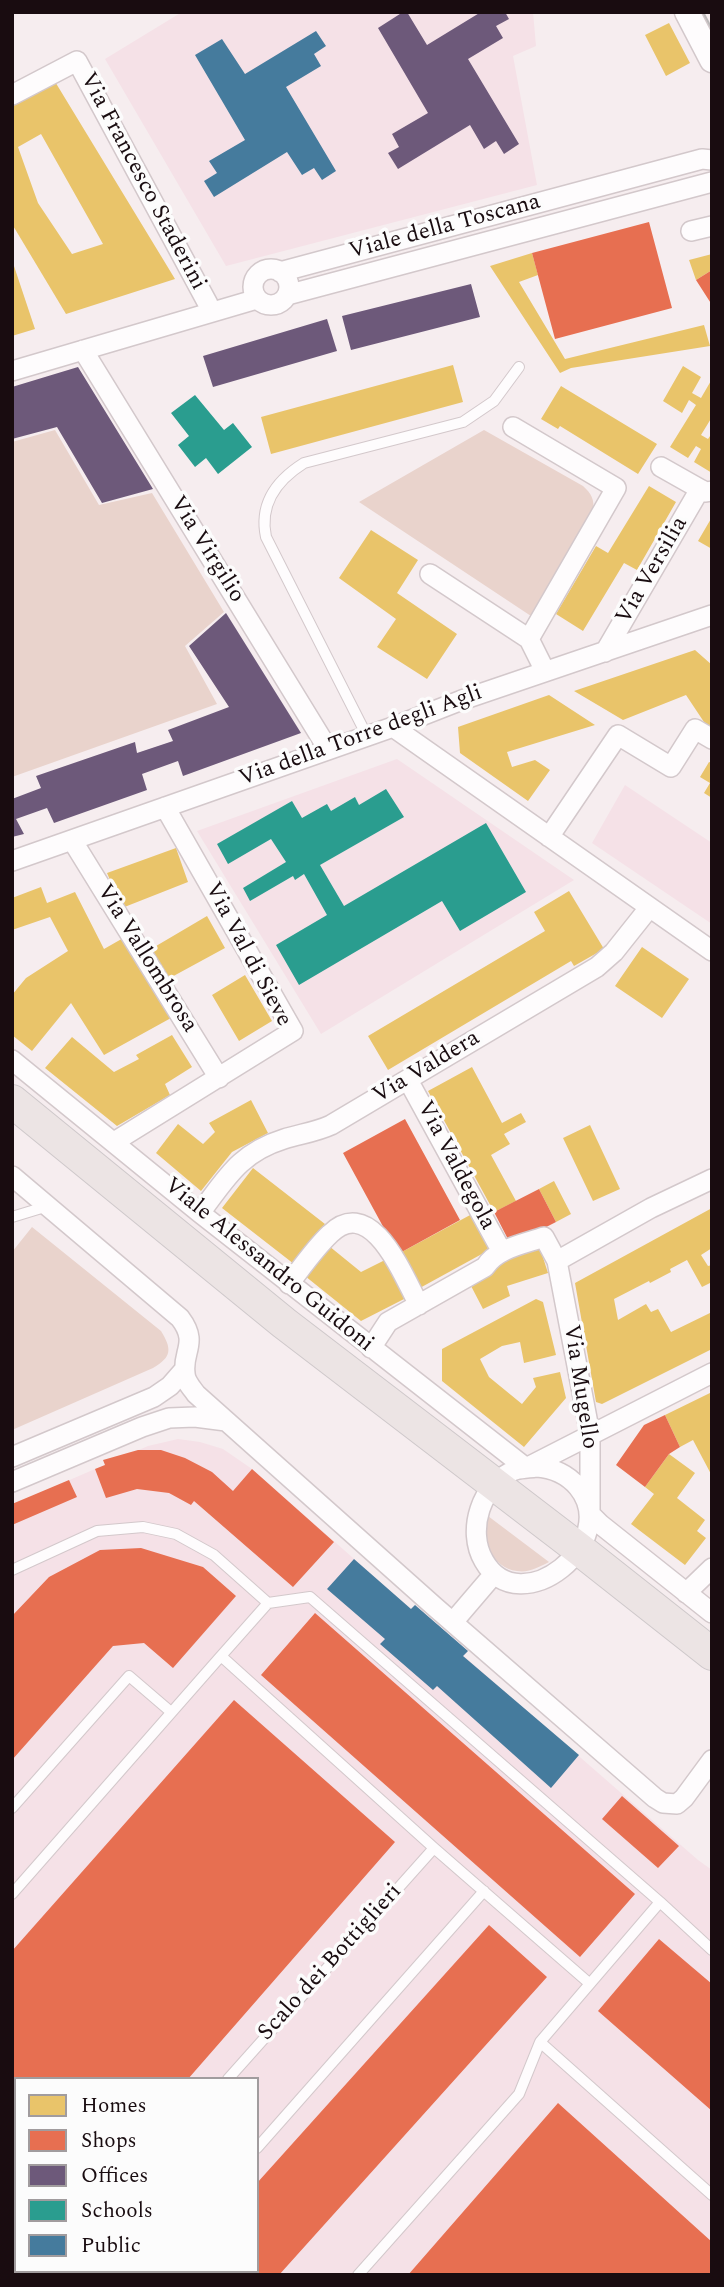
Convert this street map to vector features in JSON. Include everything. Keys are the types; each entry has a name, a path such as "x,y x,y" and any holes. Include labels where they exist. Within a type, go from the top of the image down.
{"main road":[{"name":"Viale Alessandro Guidoni","path":"12,1101 489,1493"},
{"name":"Viale Alessandro Guidoni","path":"12,1124 333,1384 712,1654"},
{"name":"Viale Alessandro Guidoni","path":"573,1557 712,1676"}],"street":[{"path":"687,12 712,60"},
{"name":"Via Francesco Staderini","path":"12,95 77,61 208,304"},
{"name":"Viale della Toscana","path":"712,160 702,159 280,272 263,271 255,279 255,295 262,303 274,305 287,295 712,183"},
{"path":"691,231 712,226"},
{"path":"280,272 289,284 287,295"},
{"name":"Viale della Toscana","path":"12,361 208,304 255,295"},
{"name":"Viale della Toscana","path":"12,370 255,295"},
{"name":"Via Virgilio","path":"83,350 328,749"},
{"path":"513,427 616,488 529,639"},
{"name":"Via Versilia","path":"605,652 706,490 662,467"},
{"path":"430,574 529,639 545,671"},
{"name":"Via della Torre degli Agli","path":"12,861 393,727 453,703 712,615"},
{"path":"393,727 712,951"},
{"path":"549,836 618,734 671,767 695,729 712,739"},
{"name":"Via Val di Sieve","path":"114,1142 293,1031 165,807"},
{"name":"Via Vallombrosa","path":"72,840 219,1078"},
{"name":"Via Valdera","path":"200,1213 239,1162 283,1139 331,1125 606,960 649,908"},
{"name":"Viale Alessandro Guidoni","path":"12,1060 371,1349 526,1468"},
{"name":"Via Valdegola","path":"408,1080 502,1252"},
{"path":"12,1176 180,1318 190,1337 184,1370 170,1386 153,1397 12,1457"},
{"path":"371,1349 388,1322 485,1267 489,1260 502,1252 544,1237 557,1261 651,1208 712,1179"},
{"path":"289,1283 331,1233 344,1225 361,1225 382,1238 419,1305"},
{"name":"Via Mugello","path":"557,1261 585,1437 590,1514"},
{"path":"184,1370 196,1394 453,1622 663,1803 677,1804 684,1798 712,1760"},
{"path":"590,1514 586,1535 573,1557 550,1576 531,1583 511,1583 494,1574 482,1559 476,1526 489,1493 507,1474 526,1468 712,1373"},
{"path":"12,1482 169,1418 195,1417 228,1422"},
{"path":"526,1468 549,1468 563,1473 582,1492 590,1514 600,1524 712,1613"},
{"path":"686,1593 712,1568"},
{"path":"453,1622 494,1574"}],"lane":[{"path":"367,736 267,537 264,515 271,495 289,472 304,463 463,422 494,401 519,367"},
{"path":"12,1217 48,1206"},
{"path":"12,1570 97,1531 144,1527 176,1534 214,1555 268,1603"},
{"path":"12,1894 268,1603 310,1597 712,1950"},
{"path":"221,1656 589,1983"},
{"path":"12,1808 129,1676 171,1712"},
{"name":"Scalo dei Bottiglieri","path":"230,2077 434,1848"},
{"path":"259,2146 484,1891"},
{"path":"358,2275 519,2094 540,2042 660,1902"},
{"path":"540,2042 712,2195"}],"shaded area":[{"path":"182,12 533,12 536,46 513,56 537,185 226,266 105,59"},
{"path":"55,430 99,505 152,493 224,612 185,646 217,704 12,777 12,442"},
{"path":"484,430 583,486 593,500 593,511 531,616 359,502"},
{"path":"397,759 574,880 321,1034 197,831"},
{"path":"625,785 712,843 712,924 592,843"},
{"path":"32,1227 161,1331 168,1352 164,1360 153,1368 12,1430 12,1252"},
{"path":"178,1439 223,1449 252,1469 411,1609 415,1605 468,1651 464,1656 712,1870 712,2275 12,2275 12,1505 148,1446"},
{"path":"488,1516 549,1562 521,1571 508,1569 501,1564 494,1558 487,1542 485,1533"}],"building: Homes":[{"path":"669,23 690,63 666,76 645,35"},
{"path":"54,80 175,279 66,314 12,224 12,105","holes":["41,134 103,244 72,254 38,203 18,147"]},
{"path":"532,253 538,275 519,282 565,359 704,325 710,346 571,368 560,373 490,266"},
{"path":"712,254 712,270 696,280 689,260"},
{"path":"12,264 35,329 12,336"},
{"path":"453,365 463,402 271,454 261,417"},
{"path":"683,366 701,377 692,393 701,398 712,379 712,417 701,435 708,439 712,433 712,473 694,462 701,449 696,446 688,458 670,447 696,405 689,400 682,413 663,401"},
{"path":"561,386 657,444 638,474 560,426 558,429 541,419"},
{"path":"649,486 676,502 637,570 624,563 583,631 556,614 596,546 608,553"},
{"path":"712,517 712,549 698,541"},
{"path":"371,530 418,560 397,593 457,634 427,679 377,647 396,619 339,578"},
{"path":"695,650 712,665 712,728 704,722 686,695 623,720 574,691"},
{"path":"549,695 595,725 507,752 512,767 535,760 550,770 528,801 460,753 458,727"},
{"path":"709,762 712,763 712,798 704,793 710,783 700,777"},
{"path":"176,848 188,882 122,908 107,873"},
{"path":"41,887 47,903 75,892 104,949 125,937 171,1018 104,1055 71,1003 32,1051 12,1035 12,995 26,978 68,951 50,917 12,930 12,898"},
{"path":"569,891 604,949 574,966 571,961 388,1070 368,1036 545,931 534,912"},
{"path":"207,916 225,948 168,979 151,949"},
{"path":"642,947 689,979 662,1018 615,986"},
{"path":"245,975 272,1021 239,1041 212,995"},
{"path":"172,1035 192,1067 165,1084 170,1095 117,1126 45,1068 72,1037 114,1072 139,1059 136,1055"},
{"path":"472,1067 502,1123 521,1113 526,1122 504,1134 510,1144 491,1155 516,1201 494,1212 428,1091"},
{"path":"251,1100 268,1133 232,1152 201,1191 156,1153 178,1124 203,1144 215,1132 209,1123"},
{"path":"590,1125 620,1189 593,1201 563,1138"},
{"path":"253,1168 325,1224 294,1264 222,1208"},
{"path":"554,1181 571,1214 556,1222 539,1189"},
{"path":"712,1208 712,1248 701,1255 708,1266 712,1265 712,1282 702,1287 687,1260 670,1269 671,1272 614,1299 618,1320 646,1304 651,1312 658,1309 671,1332 712,1312 712,1349 602,1404 596,1402 575,1283"},
{"path":"472,1214 491,1249 418,1289 398,1254"},
{"path":"539,1245 548,1273 507,1286 510,1296 483,1309 470,1284 500,1265 497,1259"},
{"path":"329,1246 361,1272 387,1259 406,1298 361,1321 305,1276"},
{"path":"536,1299 543,1302 556,1355 524,1363 520,1342 502,1346 480,1359 489,1377 522,1404 536,1387 533,1378 560,1372 566,1398 524,1447 442,1381 442,1349"},
{"path":"712,1392 712,1476 693,1440 680,1447 665,1415"},
{"path":"669,1454 695,1473 677,1498 705,1520 697,1531 706,1538 685,1565 631,1524 654,1494 645,1487"}],"building: Shops":[{"path":"649,222 672,308 555,339 532,253"},
{"path":"712,270 712,305 696,280"},
{"path":"405,1119 460,1220 398,1254 343,1153"},
{"path":"539,1189 556,1222 511,1245 494,1212"},
{"path":"665,1415 680,1447 669,1454 645,1487 616,1465 644,1425"},
{"path":"138,1450 161,1450 185,1458 212,1472 233,1491 252,1469 334,1542 293,1587 194,1501 191,1505 169,1493 137,1489 106,1498 95,1469 105,1465 103,1460"},
{"path":"69,1480 77,1497 12,1525 12,1504"},
{"path":"141,1548 203,1567 236,1596 173,1668 144,1643 113,1646 12,1760 12,1616 49,1577 100,1550"},
{"path":"315,1613 635,1894 580,1957 261,1675"},
{"path":"234,1700 395,1842 190,2077 14,2077 14,2112 12,1951"},
{"path":"622,1796 679,1846 658,1868 602,1819"},
{"path":"489,1925 547,1977 279,2275 199,2275 197,2273 259,2273 259,2181"},
{"path":"659,1939 712,1984 712,2111 598,2011"},
{"path":"558,2103 712,2242 712,2275 408,2275"},
{"path":"12,2242 14,2273 49,2275 12,2275"}],"building: Offices":[{"path":"407,12 427,45 481,12 505,12 509,19 496,26 503,38 468,59 519,144 504,154 496,141 484,149 470,125 398,169 388,153 399,147 392,134 428,113 378,28"},
{"path":"471,284 480,317 351,350 342,316"},
{"path":"327,319 337,351 213,387 203,356"},
{"path":"78,367 153,489 102,503 57,427 12,439 12,387"},
{"path":"226,613 301,733 183,776 178,761 142,774 147,790 54,823 47,808 16,819 24,834 12,837 12,799 41,788 36,776 135,742 137,753 173,741 168,730 229,707 189,646"}],"building: Schools":[{"path":"195,395 224,430 233,423 252,447 218,474 206,458 195,467 178,445 189,436 171,413"},
{"path":"386,789 404,817 320,865 344,906 486,823 526,892 460,931 442,901 299,985 276,945 327,915 304,874 295,880 293,876 250,901 243,888 286,862 271,839 228,864 217,844 292,801 302,818 327,804 331,811 355,797 359,805"}],"building: Public":[{"path":"316,31 326,46 314,54 321,66 286,87 336,171 322,180 314,168 302,175 287,152 214,197 204,181 217,173 209,161 245,140 195,55 222,39 245,74"},
{"path":"354,1559 411,1609 415,1605 468,1651 463,1656 579,1755 551,1788 437,1686 433,1690 380,1644 385,1639 327,1589"}],"tram line":[{"path":"703,12 712,29"}]}
